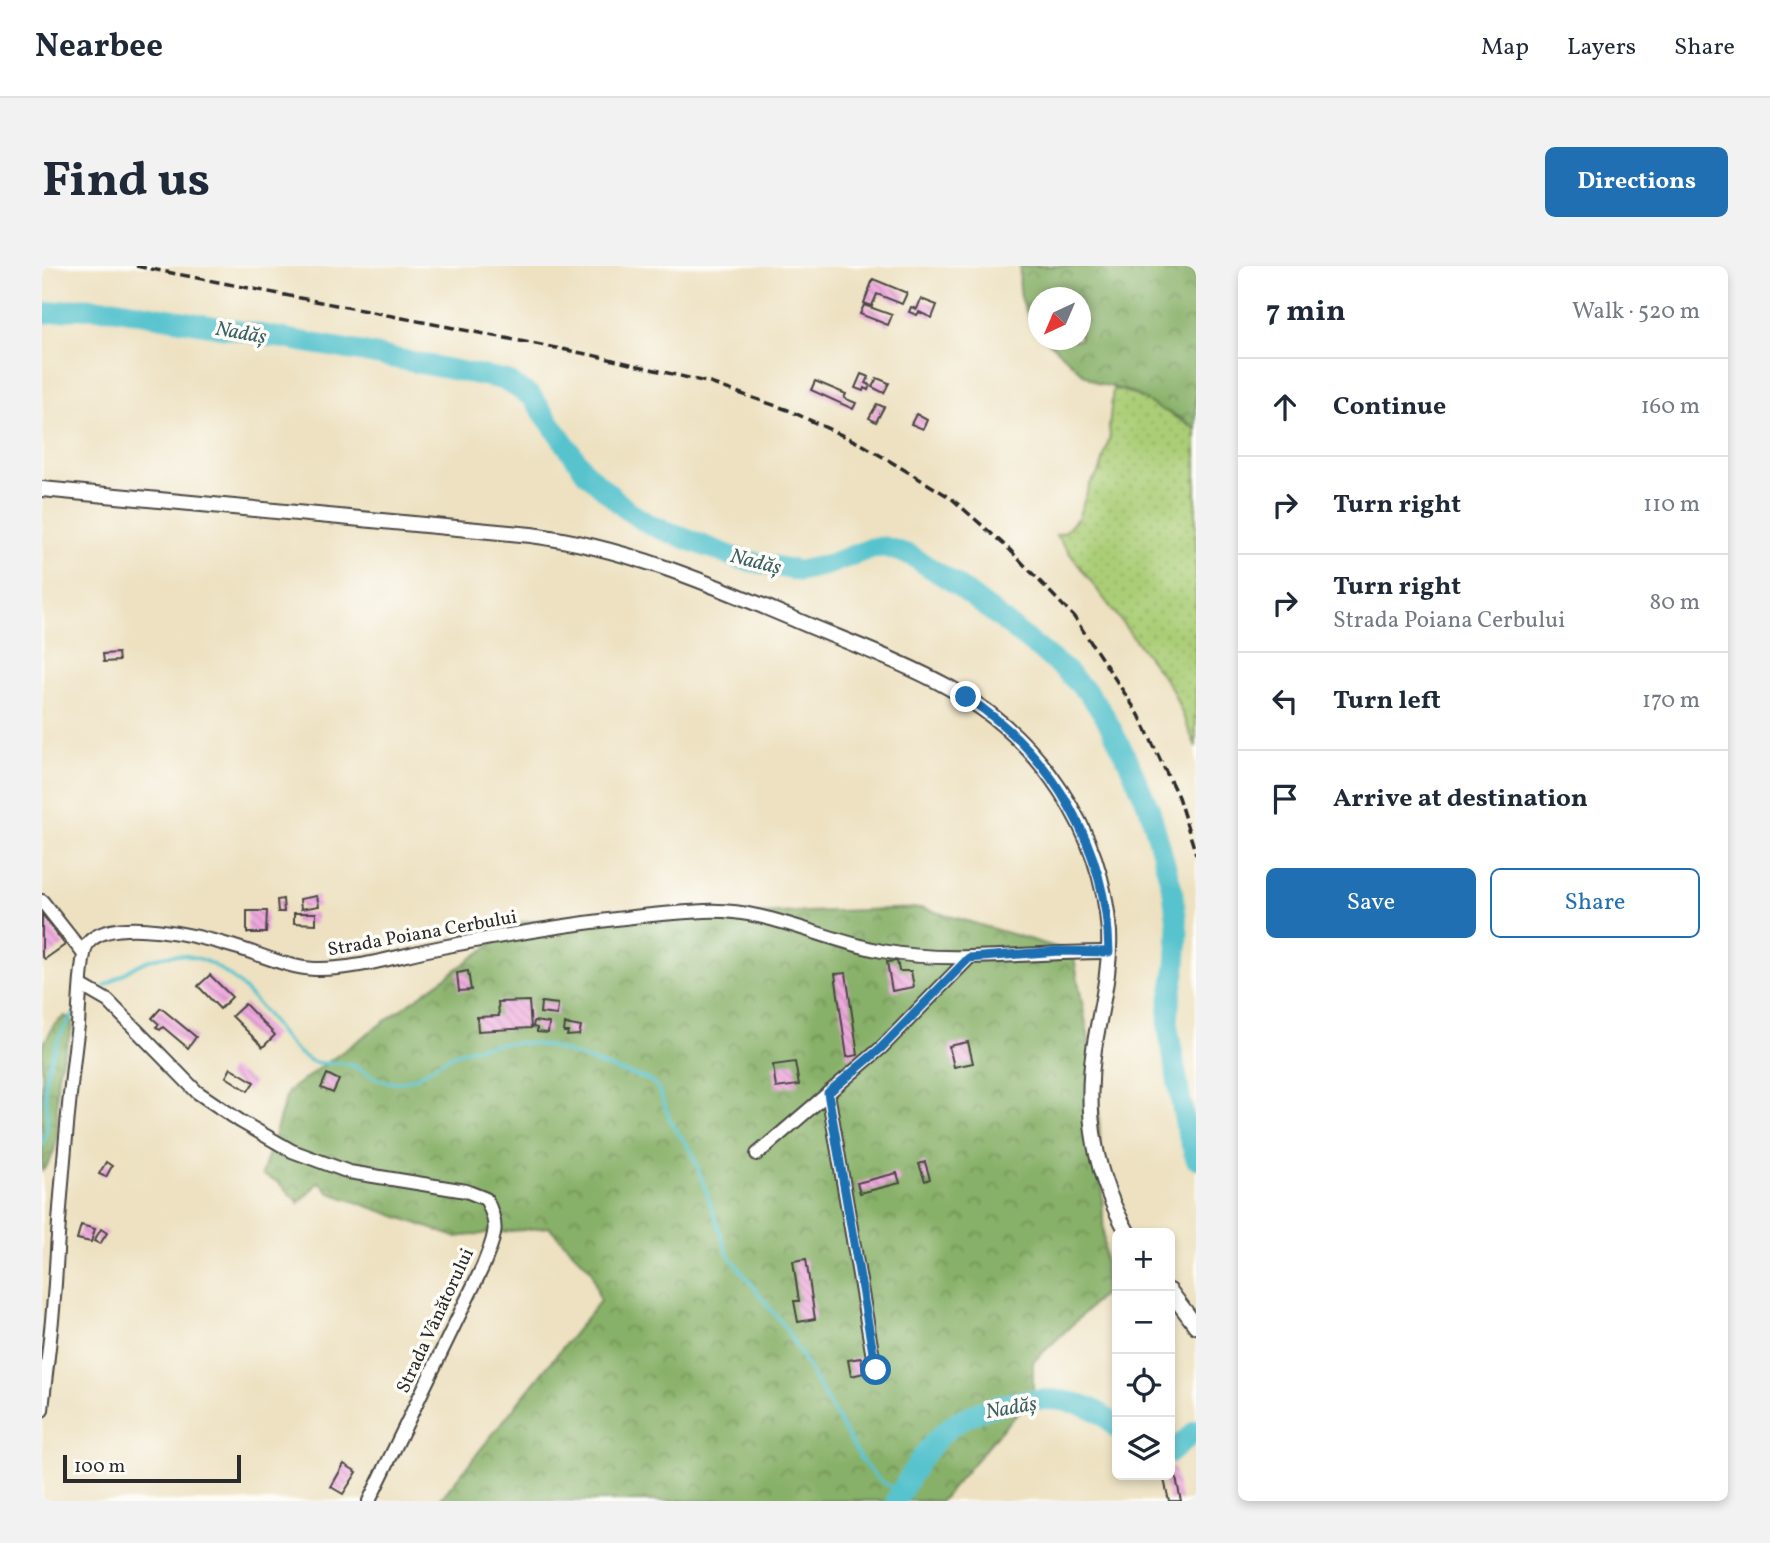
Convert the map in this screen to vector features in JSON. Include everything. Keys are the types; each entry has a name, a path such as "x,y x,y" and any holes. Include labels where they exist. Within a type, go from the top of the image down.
{"main road":[{"path":"42,489 517,534 593,545 649,561 909,668 952,689 992,715 1028,748 1052,777 1079,823 1095,865 1105,908 1109,952 1094,1048 1091,1109 1093,1135 1103,1179 1125,1228"},
{"path":"1175,1298 1196,1326"}],"street":[{"path":"42,901 83,953 42,1410"},
{"name":"Strada Poiana Cerbului","path":"83,953 88,942 99,934 117,929 166,931 229,945 303,968 334,969 443,947 611,920 708,911 741,912 878,951 928,958 969,958 1059,951 1109,952"},
{"path":"757,1154 881,1048 969,958"},
{"name":"Strada Vânătorului","path":"82,986 108,1001 197,1092 292,1151 349,1172 466,1192 486,1199 496,1219 492,1241 369,1501"},
{"path":"828,1093 876,1370"}],"green space":[{"path":"1020,266 1196,266 1196,429 1134,393 1097,383 1058,350 1091,350 1091,287 1028,287 1028,315 1020,284"},
{"path":"1113,389 1146,400 1196,429 1196,747 1172,689 1056,535 1065,532 1078,518 1090,484 1100,471 1110,436"},
{"path":"922,908 1073,952 1098,1091 1106,1292 1033,1362 1033,1399 1004,1427 941,1501 439,1501 600,1301 591,1270 549,1227 455,1237 330,1193 319,1182 299,1203 278,1182 262,1175 288,1091 522,922"},
{"path":"65,1016 73,1021 58,1075 57,1138 50,1161 42,1171 42,1047 54,1025"}],"building":[{"path":"873,279 907,293 902,304 877,294 872,306 864,303"},
{"path":"921,299 937,305 932,318 919,312 917,315 909,312 911,307 917,309"},
{"path":"864,305 892,315 888,325 860,314"},
{"path":"861,374 869,377 866,383 870,385 868,390 855,388"},
{"path":"877,378 889,383 884,393 872,387"},
{"path":"815,381 846,394 844,398 856,403 853,409 811,390"},
{"path":"877,404 884,407 876,422 869,418"},
{"path":"916,414 927,420 923,429 911,424"},
{"path":"118,653 119,661 104,662 103,654"},
{"path":"317,896 319,906 301,909 300,899"},
{"path":"283,899 284,912 278,912 277,900"},
{"path":"247,911 267,911 266,933 247,933"},
{"path":"294,913 316,913 316,924 294,923"},
{"path":"42,914 65,945 45,959 42,956"},
{"path":"897,961 899,971 911,971 914,987 892,991 887,962"},
{"path":"468,971 471,990 459,991 457,973"},
{"path":"846,973 858,1055 847,1057 835,974"},
{"path":"210,975 232,997 220,1009 198,986"},
{"path":"529,1001 531,1028 478,1031 477,1017 499,1016 498,1002"},
{"path":"541,1002 558,1004 557,1015 540,1013"},
{"path":"245,1004 275,1035 263,1047 232,1016"},
{"path":"161,1008 196,1037 188,1048 163,1027 160,1030 156,1027 159,1024 152,1018"},
{"path":"534,1021 549,1023 548,1033 537,1032 537,1028 533,1027"},
{"path":"565,1024 581,1027 579,1035 567,1036 568,1032 564,1032"},
{"path":"968,1042 973,1063 954,1067 949,1046"},
{"path":"795,1062 799,1085 776,1088 773,1065"},
{"path":"231,1068 254,1082 248,1091 226,1077"},
{"path":"327,1074 339,1080 333,1093 321,1088"},
{"path":"106,1162 112,1166 106,1177 99,1174"},
{"path":"925,1162 930,1179 925,1181 919,1164"},
{"path":"897,1173 900,1183 860,1193 857,1183"},
{"path":"81,1225 95,1229 91,1242 77,1239"},
{"path":"101,1229 107,1233 100,1244 94,1241"},
{"path":"806,1259 815,1319 798,1322 794,1301 799,1301 793,1261"},
{"path":"861,1358 864,1373 851,1376 848,1360"},
{"path":"344,1464 357,1472 343,1494 331,1487"},
{"path":"1175,1473 1181,1501 1169,1501 1164,1480 1175,1480"}],"waterway":[{"name":"Nadăș","path":"42,314 83,308 114,309 505,380 532,397 586,473 628,511 650,525 739,559 799,571 827,565 872,548 885,547 910,555 954,583 1064,669 1088,693 1103,713 1150,810 1173,892 1178,933 1168,1028 1185,1124 1196,1159"},
{"path":"105,986 136,966 156,958 175,955 193,957 210,963 240,985 302,1056 319,1063 351,1065 389,1082 416,1077 447,1058 470,1049 517,1043 557,1049 649,1080 658,1088 672,1124 693,1154 728,1254 784,1326 862,1461 879,1480 902,1490"},
{"path":"42,1145 47,1128 45,1087 48,1070 61,1034 76,1012"},
{"name":"Nadăș","path":"896,1501 919,1462 940,1435 966,1417 987,1409 1011,1403 1060,1400 1082,1405 1102,1414 1112,1424"},
{"name":"Nadăș","path":"1175,1449 1196,1431"}],"railway":[{"path":"136,266 592,355 710,383 788,410 863,445 951,498 1009,549 1074,617 1139,715 1178,797 1196,854"}],"route":[{"path":"876,1370 828,1093 881,1048 969,958 1059,951 1109,952 1109,931 1095,865 1069,804 1052,777 1028,748 992,715 966,697"}]}
